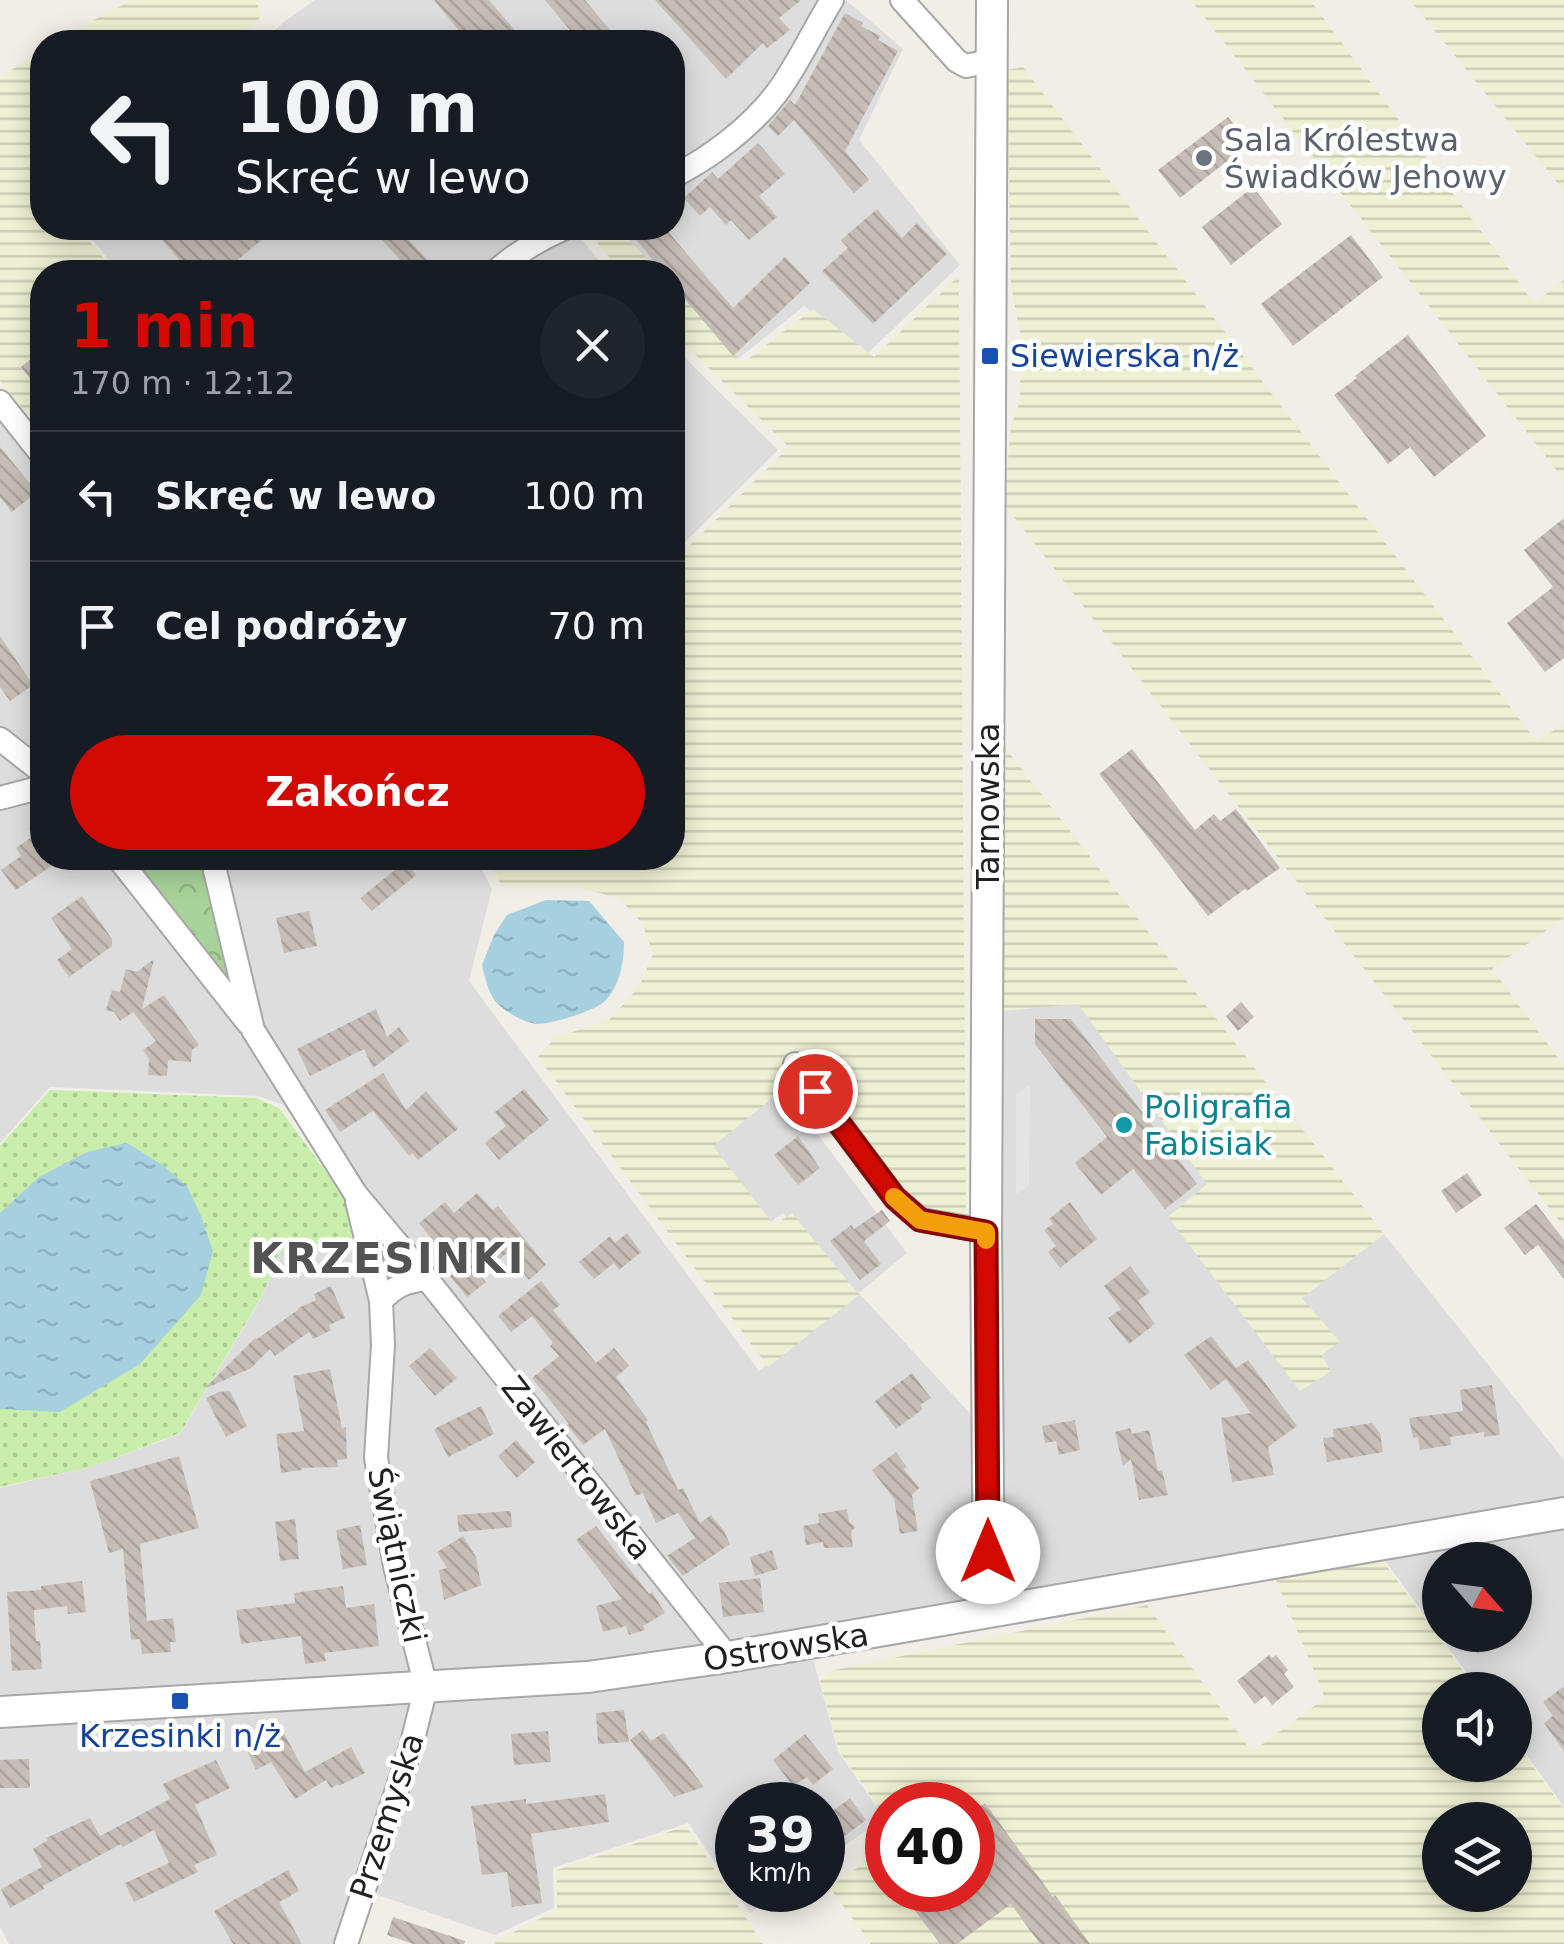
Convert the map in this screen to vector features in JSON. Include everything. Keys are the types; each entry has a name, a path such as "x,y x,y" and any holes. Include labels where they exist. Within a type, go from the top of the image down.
{"street":[{"path":"685,170 750,122 777,93 832,0"},
{"path":"902,0 956,61 966,66 990,61"},
{"name":"Tarnowska","path":"989,1612 986,1232 992,0"},
{"path":"509,260 539,240"},
{"path":"0,402 30,440"},
{"path":"0,739 30,763"},
{"path":"0,798 30,790"},
{"name":"Świątniczki","path":"127,870 253,1030 355,1193 427,1279"},
{"name":"Świątniczki","path":"215,870 253,1030"},
{"path":"795,1064 895,1198 909,1211 920,1220 986,1232"},
{"name":"Świątniczki","path":"355,1193 381,1302 384,1345 376,1458 395,1566 426,1687"},
{"path":"381,1302 407,1280 427,1279"},
{"name":"Zawiertowska","path":"427,1279 728,1658"},
{"name":"Ostrowska","path":"0,1712 588,1676 728,1658 1564,1514"},
{"name":"Przemyska","path":"346,1944 411,1747 426,1687"}],"shaded area":[{"path":"315,0 846,0 903,49 859,140 960,265 866,355 804,306 733,363 685,310 685,260 639,260 620,240 685,240 685,30 275,30"},
{"path":"93,240 582,240 598,260 109,260"},
{"path":"685,358 778,450 685,542"},
{"path":"0,413 30,449 30,870 482,870 492,889 469,981 759,1371 852,1298 783,1213 765,1226 705,1148 782,1087 907,1253 859,1293 989,1434 1002,1011 1078,1003 1208,1185 1169,1216 1330,1370 1302,1298 1384,1234 1564,1460 1564,1807 1532,1763 1532,1672 1466,1672 1451,1652 1532,1652 1532,1542 1422,1542 1422,1612 1370,1540 1014,1591 805,1629 838,1751 865,1790 865,1831 845,1845 845,1782 715,1782 715,1862 688,1823 553,1868 554,1908 495,1935 360,1889 340,1944 9,1944 0,1927 0,1488 94,1466 180,1434 262,1297 281,1251 359,1240 353,1195 284,1105 258,1096 50,1087 0,1143"},
{"path":"1030,1085 1029,1186 1016,1194 1016,1094"}],"green space":[{"path":"132,0 257,0 260,18 246,30 76,30"},
{"path":"1191,0 1310,0 1534,303 1564,280 1564,480"},
{"path":"1410,0 1564,0 1564,191"},
{"path":"30,58 30,240 88,240 105,260 30,260 30,418 0,381 0,77"},
{"path":"1023,67 1537,742 1564,723 1564,918 1492,969 1564,1066 1564,1227 1004,504 1011,426 1020,401 1021,337 1011,286 1007,70"},
{"path":"595,240 629,240 648,260 611,260"},
{"path":"959,276 966,1220 926,1213 903,1194 795,1080 713,1146 774,1225 792,1213 859,1295 768,1367 538,1057 555,1038 609,1020 639,987 653,954 642,923 619,898 576,887 502,886 493,870 685,870 685,550 789,447 685,345 685,300 743,363 813,309 874,357"},
{"path":"1006,749 1384,1234 1302,1298 1340,1342 1321,1355 1331,1371 1300,1391 1168,1217 1207,1184 1078,1004 1002,1011 999,750"},
{"path":"138,870 208,870 234,995"},
{"path":"50,1090 256,1098 279,1108 349,1203 352,1240 281,1251 262,1296 180,1433 94,1466 0,1487 0,1146"},
{"path":"1382,1560 1422,1615 1422,1652 1449,1652 1464,1672 1422,1672 1422,1782 1532,1782 1532,1765 1564,1809 1564,1944 871,1944 845,1909 845,1876 865,1863 865,1912 995,1912 995,1782 865,1782 865,1788 839,1751 820,1681 830,1671 1147,1605 1252,1752 1325,1698 1276,1580"},
{"path":"686,1826 715,1870 715,1912 742,1912 763,1944 496,1944 557,1910 557,1870"}],"water":[{"path":"546,900 589,901 624,942 624,950 618,981 605,1001 573,1016 538,1024 515,1016 496,1002 482,965 507,915"},
{"path":"127,1143 187,1186 213,1251 201,1295 140,1364 60,1412 0,1409 0,1213 39,1177 87,1152"}],"building":[{"path":"434,0 489,0 515,30 458,30"},
{"path":"545,0 585,0 610,30 570,30"},
{"path":"655,0 801,0 779,18 790,30 767,48 763,43 726,79"},
{"path":"845,13 898,51 845,151 869,180 854,193 794,120 778,136 768,126 790,100 795,105"},
{"name":"Sala Królestwa Świadków Jehowy","path":"1228,117 1249,144 1180,198 1158,170"},
{"path":"758,143 785,174 759,196 777,217 749,240 731,220 726,225 710,207 700,216 685,197 712,172 718,179"},
{"path":"1253,187 1282,224 1231,265 1202,227"},
{"path":"877,209 902,238 917,223 947,254 873,324 822,271 848,248 841,240"},
{"path":"1351,235 1383,277 1293,346 1261,304"},
{"path":"162,240 262,240 237,260 180,260"},
{"path":"382,240 409,240 427,260 400,260"},
{"path":"636,240 675,240 733,308 785,257 810,283 733,356 685,299 685,260 653,260"},
{"path":"1408,335 1486,436 1434,477 1410,447 1388,464 1334,395"},
{"path":"30,360 30,379 21,367"},
{"path":"0,447 30,483 30,498 12,512 0,497"},
{"path":"1564,518 1564,658 1545,672 1507,623 1553,587 1524,550"},
{"path":"0,636 30,681 30,687 10,701 0,687"},
{"path":"1132,749 1195,830 1214,814 1220,821 1236,809 1280,868 1208,916 1099,774"},
{"path":"30,838 30,870 45,870 16,890 1,870 21,856 16,848"},
{"path":"395,870 412,870 416,875 372,911 360,898"},
{"path":"82,896 112,939 112,946 69,977 57,960 72,949 51,918"},
{"path":"309,911 317,946 284,953 276,918"},
{"path":"154,959 142,1009 164,995 199,1045 192,1050 191,1062 168,1060 167,1076 148,1075 149,1059 143,1050 156,1041 133,1012 120,1021 114,1012 106,1010 112,990 120,992 126,969 137,972"},
{"path":"1241,1002 1254,1017 1238,1031 1226,1016"},
{"path":"376,1009 387,1037 399,1027 409,1041 373,1068 364,1049 310,1076 297,1049"},
{"name":"Poligrafia Fabisiak","path":"1035,1019 1071,1019 1197,1184 1165,1209 1133,1169 1101,1195 1075,1163 1107,1137 1035,1044"},
{"path":"383,1073 406,1110 426,1091 458,1129 418,1160 412,1153 409,1156 373,1111 340,1132 325,1110"},
{"path":"524,1089 549,1120 499,1160 485,1143 506,1126 495,1112"},
{"path":"798,1136 820,1168 798,1185 774,1155"},
{"path":"1467,1173 1482,1195 1456,1213 1441,1191"},
{"path":"477,1193 493,1210 498,1206 546,1265 529,1280 507,1253 480,1275 486,1282 467,1297 450,1276 457,1271 419,1223 445,1202 454,1213"},
{"path":"1070,1202 1097,1239 1060,1268 1048,1252 1056,1246 1044,1230 1053,1224 1049,1219"},
{"path":"1536,1204 1564,1240 1564,1279 1538,1245 1525,1255 1504,1228"},
{"path":"882,1210 890,1221 864,1241 881,1264 860,1280 830,1241"},
{"path":"627,1233 641,1252 619,1270 614,1263 594,1279 579,1262 610,1236 615,1243"},
{"path":"1130,1266 1150,1292 1138,1301 1155,1324 1129,1344 1108,1318 1121,1309 1104,1286"},
{"path":"541,1281 560,1305 553,1310 596,1363 614,1348 629,1366 616,1377 648,1420 678,1490 683,1488 700,1523 711,1515 724,1531 730,1544 683,1576 667,1556 695,1538 678,1513 656,1523 643,1493 636,1496 605,1429 583,1445 532,1378 559,1356 532,1316 511,1332 498,1316"},
{"path":"331,1286 345,1318 329,1325 331,1330 313,1339 309,1332 275,1356 270,1349 251,1368 206,1387 255,1338 316,1300 314,1294"},
{"path":"1211,1336 1236,1368 1248,1360 1297,1426 1268,1447 1274,1475 1232,1482 1221,1418 1251,1413 1226,1379 1211,1390 1184,1355"},
{"path":"430,1348 457,1378 435,1396 409,1366"},
{"path":"330,1369 342,1428 346,1427 347,1459 337,1460 338,1467 281,1473 276,1434 304,1431 293,1376"},
{"path":"912,1373 931,1398 896,1429 875,1401"},
{"path":"1492,1385 1500,1435 1484,1437 1484,1432 1450,1437 1451,1445 1420,1450 1409,1418 1463,1411 1460,1390"},
{"path":"230,1391 247,1426 226,1437 206,1398"},
{"path":"481,1406 494,1434 448,1457 434,1429"},
{"path":"1075,1420 1080,1450 1059,1455 1056,1441 1045,1443 1042,1426"},
{"path":"1372,1423 1380,1433 1383,1452 1327,1462 1323,1438 1334,1437 1333,1429"},
{"path":"1130,1428 1132,1434 1149,1430 1168,1495 1139,1500 1131,1459 1123,1466 1115,1432"},
{"path":"516,1440 535,1462 517,1478 498,1456"},
{"path":"896,1452 919,1488 912,1495 918,1531 900,1534 894,1499 872,1470"},
{"path":"179,1456 199,1528 140,1544 147,1621 173,1618 176,1642 170,1642 171,1652 142,1654 140,1639 131,1640 123,1549 109,1553 90,1481"},
{"path":"847,1509 849,1522 855,1527 851,1532 853,1547 824,1548 823,1542 806,1545 803,1526 819,1523 818,1514"},
{"path":"511,1511 512,1527 459,1532 457,1515"},
{"path":"295,1519 299,1559 280,1561 275,1522"},
{"path":"360,1525 367,1565 343,1569 336,1530"},
{"path":"596,1526 665,1613 643,1626 645,1630 629,1635 626,1626 603,1632 596,1606 622,1599 576,1540"},
{"path":"463,1536 476,1557 481,1585 444,1600 439,1570 447,1568 437,1552"},
{"path":"772,1550 778,1569 755,1576 750,1557"},
{"path":"760,1578 764,1612 723,1617 719,1583"},
{"path":"82,1581 86,1612 68,1614 67,1606 34,1610 42,1669 12,1671 7,1592"},
{"path":"343,1586 346,1608 374,1604 379,1646 324,1653 326,1661 305,1664 301,1636 241,1644 236,1610 295,1603 294,1593"},
{"path":"1269,1655 1276,1655 1288,1670 1284,1674 1294,1687 1272,1705 1265,1696 1255,1704 1237,1681"},
{"path":"1564,1686 1564,1751 1544,1723 1553,1716 1543,1702"},
{"path":"624,1710 629,1742 598,1744 596,1713"},
{"path":"643,1730 651,1741 663,1733 704,1787 674,1797 630,1740"},
{"path":"548,1731 551,1762 514,1765 511,1734"},
{"path":"283,1732 305,1772 351,1747 365,1773 331,1788 326,1780 295,1799 271,1762 256,1770 247,1751"},
{"path":"805,1734 833,1769 817,1782 807,1777 790,1782 773,1760"},
{"path":"29,1759 30,1788 0,1788 0,1760"},
{"path":"216,1760 230,1788 195,1805 217,1855 194,1865 198,1872 134,1902 125,1883 169,1863 154,1830 43,1886 44,1889 10,1908 1,1889 42,1867 33,1849 46,1838 90,1818 100,1836 170,1799 163,1784"},
{"path":"605,1794 609,1822 531,1834 542,1903 512,1907 507,1872 482,1875 471,1806"},
{"path":"850,1798 865,1821 845,1836 845,1802"},
{"path":"995,1817 1090,1944 1040,1944 1011,1904 957,1944 940,1944 916,1912 995,1912"},
{"path":"288,1870 299,1891 279,1902 302,1944 233,1944 214,1911"},
{"path":"393,1917 465,1941 464,1944 413,1944 387,1935"}],"slow traffic":[{"path":"894,1197 920,1220 986,1232 986,1240"}],"place":[{"name":"Sala Królestwa Świadków Jehowy","path":"1204,158"},
{"name":"Siewierska n/ż","path":"990,356"},
{"name":"Poligrafia Fabisiak","path":"1124,1125"},
{"name":"Krzesinki n/ż","path":"180,1701"}],"district":[{"name":"KRZESINKI","path":"388,1258"}],"route":[{"path":"815,1091 895,1198 909,1211 920,1220 986,1232 988,1552"}]}
